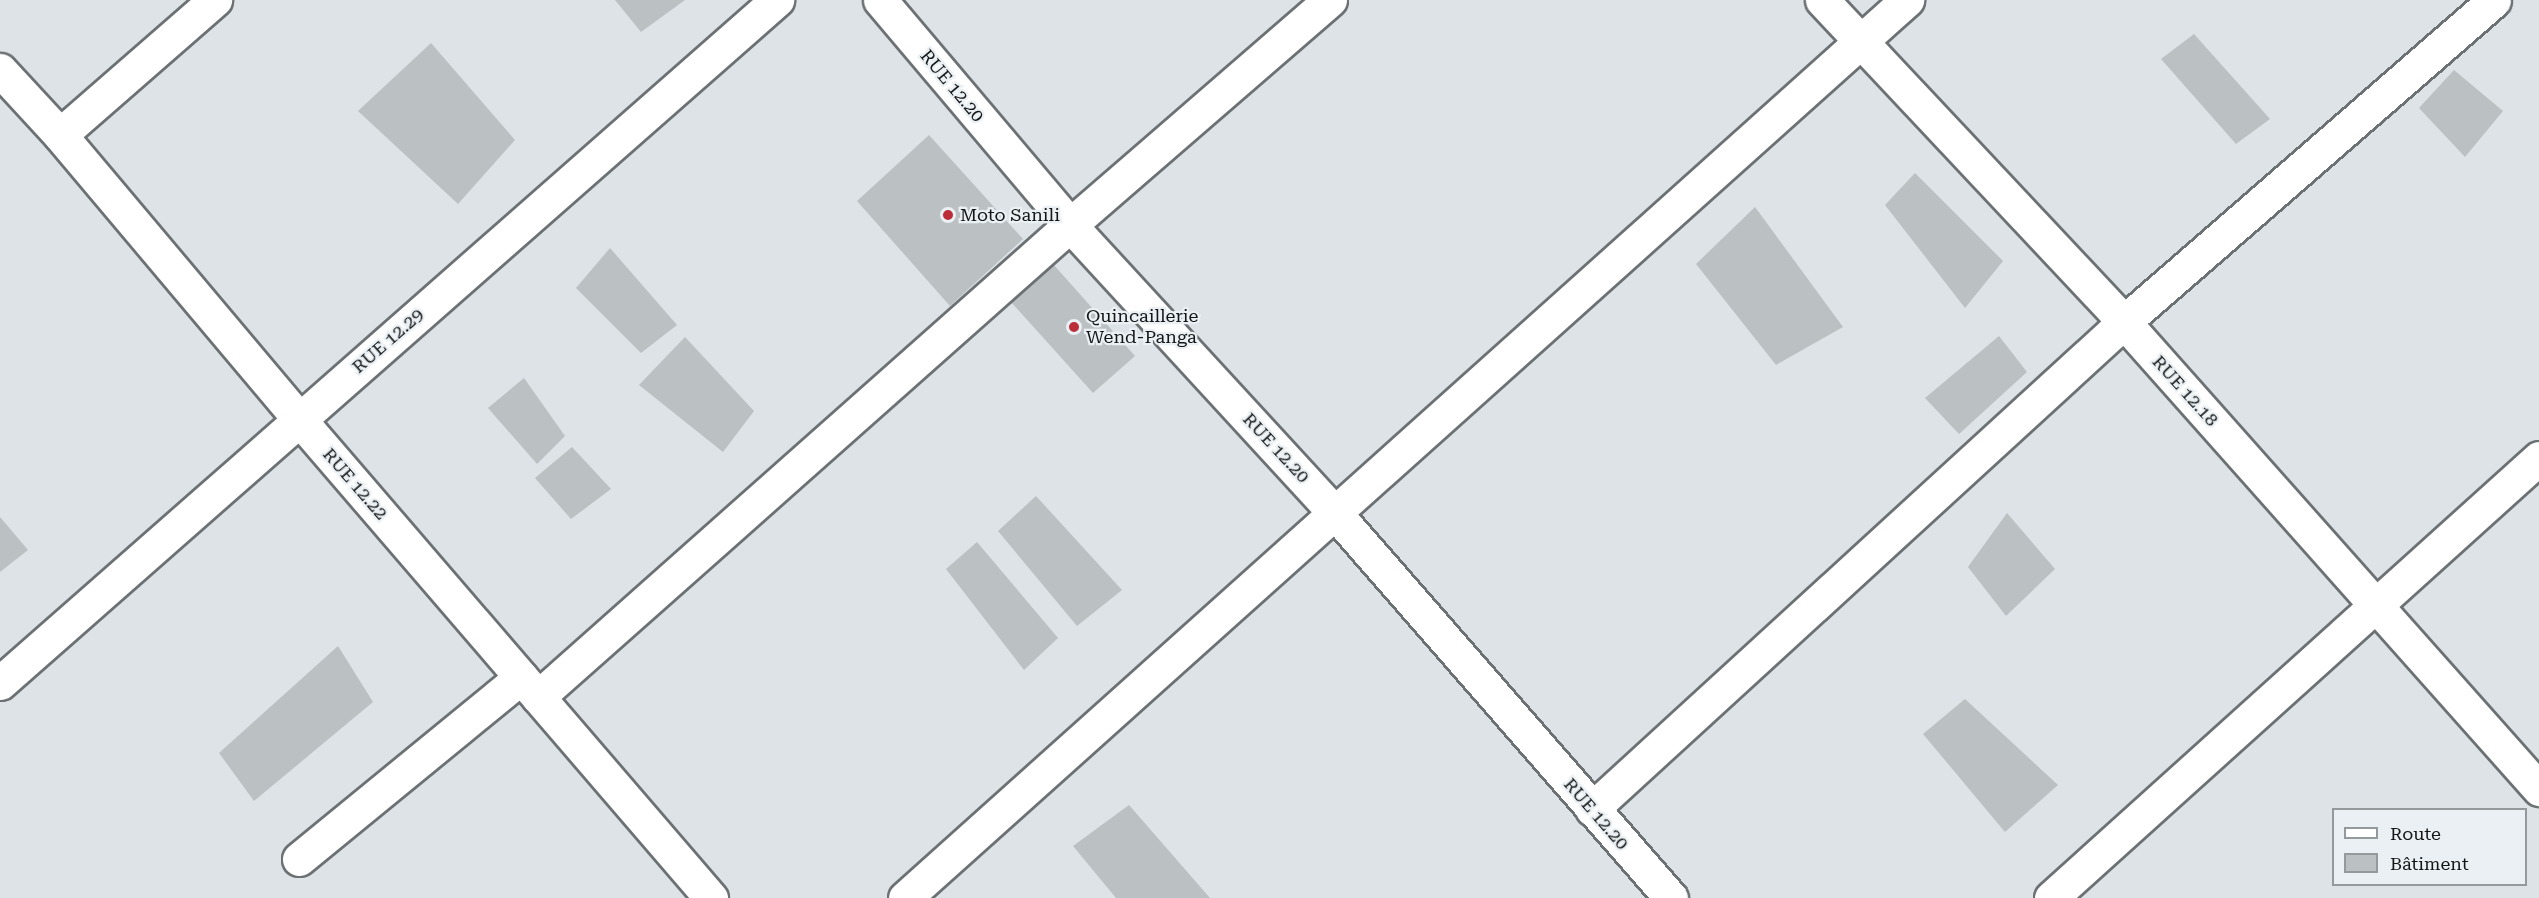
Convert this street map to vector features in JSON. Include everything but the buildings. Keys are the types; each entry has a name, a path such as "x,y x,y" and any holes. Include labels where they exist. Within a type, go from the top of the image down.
{"street":[{"path":"60,135 215,0"},
{"name":"RUE 12.29","path":"0,683 777,0"},
{"name":"RUE 12.20","path":"880,0 1070,225 1335,513 1671,898"},
{"path":"299,859 529,687 1330,0"},
{"name":"RUE 12.18","path":"1822,0 2124,322 2539,789"},
{"path":"905,898 1907,0"},
{"path":"1592,809 2124,322 2494,0"},
{"name":"RUE 12.22","path":"0,70 60,135 299,419 711,898"},
{"path":"2051,898 2539,458"}],"place":[{"name":"Moto Sanili","path":"948,215"},
{"name":"Quincaillerie Wend-Panga","path":"1074,327"}]}
